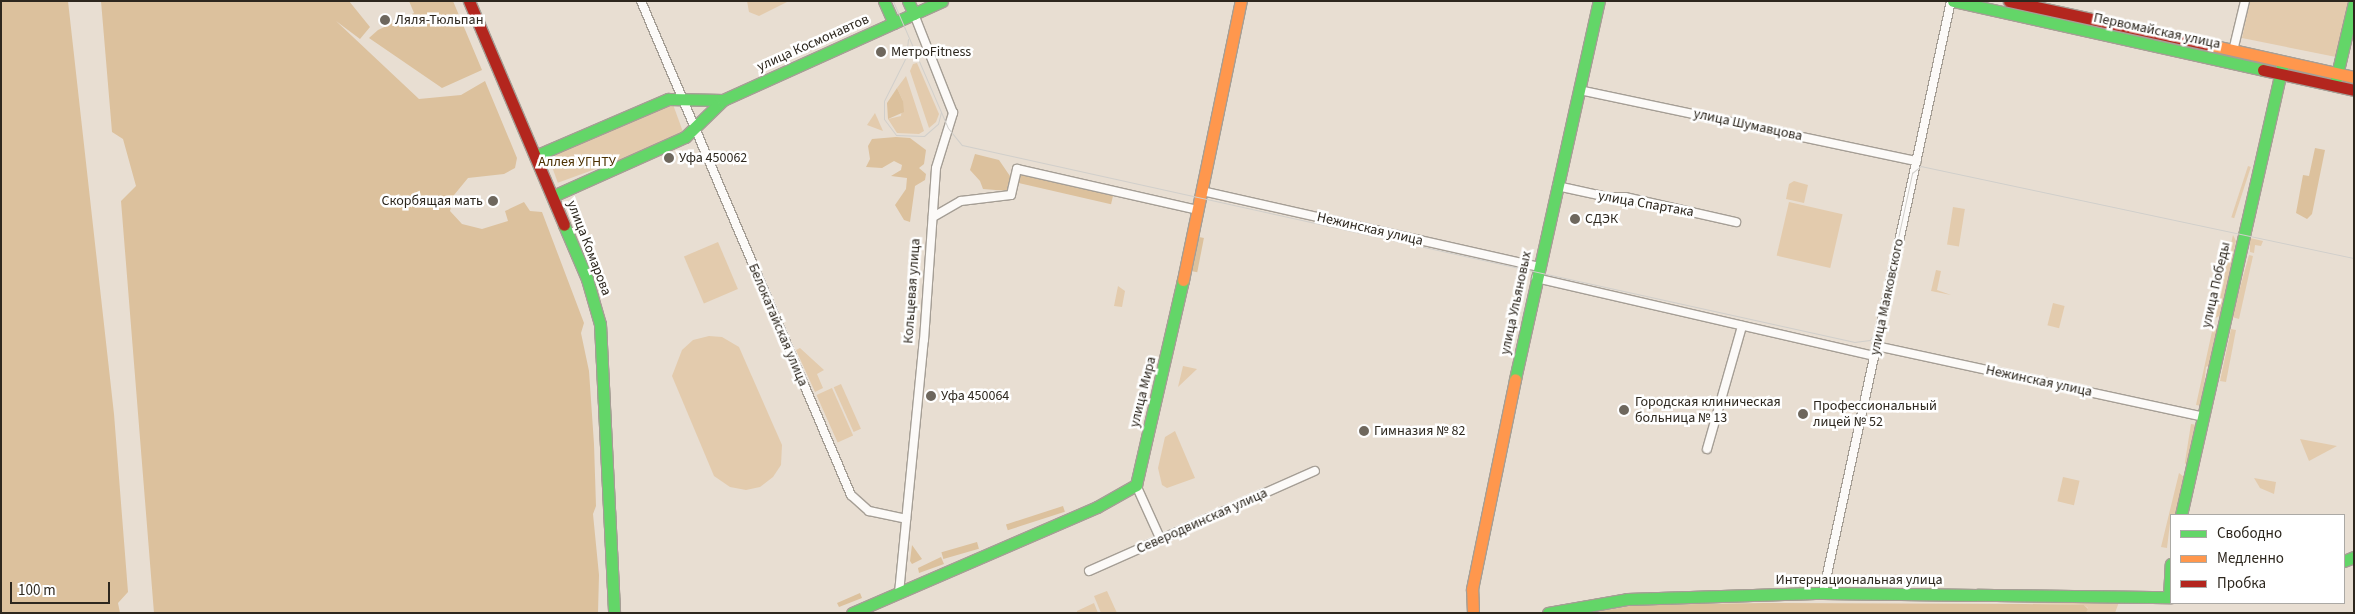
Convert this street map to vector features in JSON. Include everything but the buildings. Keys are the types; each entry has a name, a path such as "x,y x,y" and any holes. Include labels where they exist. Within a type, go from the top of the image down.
{"main road":[{"name":"улица Комарова","path":"469,1 587,279 600,324 614,613"},
{"path":"884,1 894,23"},
{"name":"Кольцевая улица","path":"908,1 914,14"},
{"name":"улица Космонавтов","path":"553,196 684,137 723,100 942,1"},
{"name":"улица Мира","path":"1136,485 1161,387 1241,1"},
{"name":"улица Ульяновых","path":"1473,613 1472,589 1537,273 1599,1"},
{"name":"Первомайская улица","path":"1952,1 2354,90"},
{"name":"Первомайская улица","path":"2010,1 2354,77"},
{"path":"2334,85 2354,2"},
{"name":"улица Победы","path":"2181,514 2201,416 2283,62"},
{"name":"улица Космонавтов","path":"535,156 668,99 723,100"},
{"path":"852,613 1097,507 1136,485"},
{"name":"Интернациональная улица","path":"1548,613 1627,599 1822,593 2170,597"}],"street":[{"name":"Белокатайская улица","path":"641,1 851,495 869,511 906,519"},
{"name":"улица Маяковского","path":"1822,593 1952,1"},
{"path":"2233,51 2245,1"},
{"name":"Кольцевая улица","path":"899,593 936,168 952,113 914,14"},
{"name":"улица Шумавцова","path":"1579,90 1917,160"},
{"path":"933,217 961,201 1011,195 1017,169 1198,210"},
{"name":"улица Спартака","path":"1557,186 1606,197 1625,197 1736,222"},
{"name":"Нежинская улица","path":"1202,191 1537,273 1742,326 1874,356"},
{"path":"1707,449 1742,326"},
{"name":"Нежинская улица","path":"1876,346 2201,416"},
{"name":"Северодвинская улица","path":"1089,571 1315,471"},
{"path":"1136,485 1161,540"}],"green space":[{"path":"747,1 789,1 759,16 749,12"},
{"path":"2250,1 2349,1 2336,57 2242,38"},
{"path":"917,63 939,114 936,122 929,128 910,71 913,64"},
{"path":"906,76 924,131 919,134 897,133 888,119 901,116 903,101 897,88"},
{"name":"Аллея УГНТУ","path":"671,99 685,137 558,183 544,145"},
{"path":"875,113 883,131 867,125"},
{"path":"2248,166 2251,167 2234,218 2231,217"},
{"path":"1794,181 1808,185 1804,203 1786,199 1789,184"},
{"path":"1789,202 1843,214 1830,268 1777,256"},
{"path":"1953,207 1965,209 1959,246 1947,245"},
{"path":"2233,235 2236,241 2221,315 2214,319"},
{"path":"2250,238 2263,241 2261,246 2255,245 2254,253 2250,252"},
{"path":"718,242 738,289 704,303 684,256"},
{"path":"2249,255 2253,256 2239,319 2232,317"},
{"path":"1936,270 1941,271 1937,290 1951,295 1931,291"},
{"path":"1118,286 1125,291 1122,307 1114,306"},
{"path":"2053,303 2065,306 2059,328 2047,325"},
{"path":"2213,327 2218,328 2210,365 2206,367 2202,406 2196,405"},
{"path":"2231,329 2236,330 2226,382 2220,381"},
{"path":"709,336 722,337 739,347 782,445 781,465 773,477 760,487 746,490 730,487 714,476 672,376 682,350 693,340"},
{"path":"800,348 824,370 817,374 823,388 815,392 796,350"},
{"path":"1183,366 1197,369 1178,387"},
{"path":"841,384 861,429 854,432 834,387"},
{"path":"832,388 853,436 838,442 816,395"},
{"path":"2191,424 2197,425 2191,464 2185,464"},
{"path":"1175,431 1195,478 1167,488 1162,485 1158,468 1165,437"},
{"path":"2300,439 2337,446 2309,461"},
{"path":"2179,473 2184,477 2175,514 2170,514 2167,548 2161,547"},
{"path":"2063,477 2080,481 2074,505 2057,501"},
{"path":"2254,478 2276,482 2274,494 2260,488"},
{"path":"1107,591 1117,613 1101,613 1094,596"},
{"path":"2119,602 2115,613 2086,613 2088,608 2084,605 2025,604"},
{"path":"1094,603 1098,613 1077,613 1077,611"}],"shaded area":[{"path":"1,1 68,1 114,414 128,592 118,603 120,613 1,613"},
{"path":"101,1 349,1 370,27 360,39 336,21 419,99 461,95 485,81 517,158 515,168 504,174 468,178 454,195 450,211 462,224 482,229 508,221 505,211 524,202 530,211 542,212 584,323 581,333 589,371 594,444 596,506 593,514 599,575 598,613 154,613 121,201 136,186 123,139 112,132"},
{"name":"Ляля-Тюльпан","path":"409,1 453,1 482,70 442,88 369,38 378,30 414,13"},
{"path":"897,88 903,101 904,112 888,119 887,103"},
{"path":"910,138 926,150 924,164 919,168 926,174 925,180 915,186 910,222 904,220 895,205 906,189 907,178 891,176 901,170 902,165 894,161 882,168 866,167 870,159 868,146 872,139"},
{"path":"2315,148 2325,150 2312,214 2307,219 2296,213 2303,175 2309,176"},
{"path":"975,154 999,160 1012,179 1008,191 983,189 980,181 970,170"},
{"path":"1020,172 1114,194 1111,204 1018,183"},
{"path":"1199,237 1204,238 1197,272 1192,271"},
{"path":"1063,506 1065,512 1008,530 1006,525"},
{"path":"977,542 979,549 943,559 941,552"},
{"path":"912,545 922,559 912,564 910,561"},
{"path":"941,557 944,564 919,573 918,568"},
{"path":"860,593 862,598 839,607 837,603"},
{"path":"1763,603 2084,605 2088,609 2086,613 1590,613 1636,605"}],"tram line":[{"path":"893,1 948,128 962,145 1854,342 1870,340 1879,326 1912,173 1921,166 2354,258"},
{"path":"908,39 906,57 884,101 884,119 896,135 924,136 938,124 941,112"}],"traffic: fast":[{"path":"884,1 894,23"},
{"path":"908,1 914,14"},
{"path":"553,196 685,137 723,100 942,1"},
{"path":"1515,379 1599,1"},
{"path":"1953,1 2263,70"},
{"path":"2336,79 2354,2"},
{"path":"2181,514 2283,62"},
{"path":"535,156 668,99 723,100"},
{"path":"564,225 587,279 600,324 614,613"},
{"path":"852,613 1097,507 1136,485 1183,280"},
{"path":"2345,561 2354,557"},
{"path":"2169,597 2170,580"},
{"path":"1548,613 1627,599 1823,593 2170,597"}],"traffic: slow":[{"path":"1183,280 1241,1"},
{"path":"2206,44 2354,77"},
{"path":"1473,613 1472,589 1515,379"}],"traffic: jam":[{"path":"469,1 564,225"},
{"path":"2009,1 2206,44"},
{"path":"2263,70 2354,90"}],"place":[{"name":"Ляля-Тюльпан","path":"385,20"},
{"name":"МетроFitness","path":"881,52"},
{"name":"Уфа 450062","path":"669,158"},
{"name":"Скорбящая мать","path":"493,201"},
{"name":"СДЭК","path":"1575,219"},
{"name":"Уфа 450064","path":"931,396"},
{"name":"Городская клиническая больница № 13","path":"1624,410"},
{"name":"Профессиональный лицей № 52","path":"1803,414"},
{"name":"Гимназия № 82","path":"1364,431"}]}
